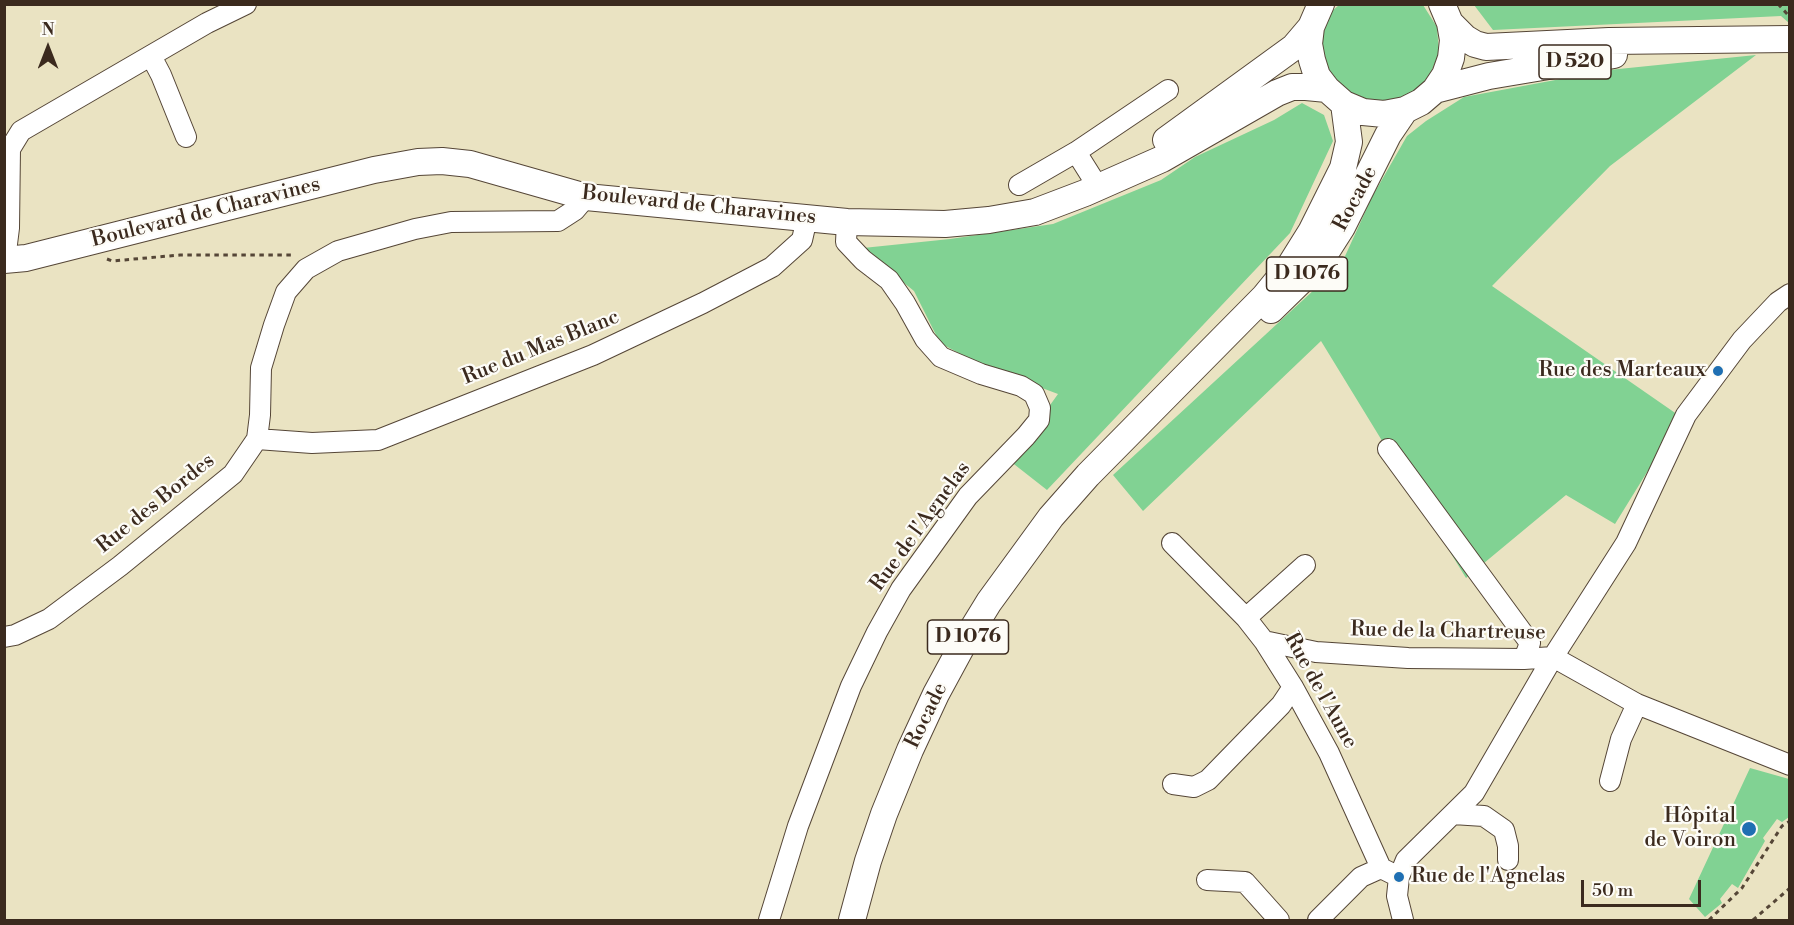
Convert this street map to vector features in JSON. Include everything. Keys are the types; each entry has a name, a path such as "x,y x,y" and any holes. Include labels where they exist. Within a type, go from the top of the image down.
{"main road":[{"name":"Boulevard de Charavines","path":"1318,11 1310,44 1312,60 1317,76 1335,96"},
{"name":"Boulevard de Charavines","path":"1106,183 1294,47 1318,11"},
{"name":"Boulevard de Charavines","path":"1446,14 1464,38 1486,47 1609,41 1790,39"},
{"name":"Boulevard de Charavines","path":"5,260 26,258 374,170 418,162 442,161 470,164 586,196 847,222 945,224 989,220 1035,212 1162,159 1277,93 1292,87 1306,87 1335,96 1363,112 1384,114 1405,110 1421,102 1435,90 1445,75 1451,58 1453,40 1446,14"},
{"name":"Boulevard de Charavines","path":"1435,90 1489,76 1716,40"},
{"name":"Rocade","path":"852,921 868,861 884,814 914,741 962,646 989,602 1051,517 1088,475 1264,297 1291,264 1311,232 1335,188 1348,152 1348,130 1335,96"},
{"name":"Rocade","path":"1163,400 1248,330 1288,294 1317,263 1342,227 1388,135 1405,110"}],"street":[{"path":"5,260 9,228 10,149 21,131 207,23 246,4"},
{"path":"151,56 186,137"},
{"path":"1019,185 1076,152 1168,90"},
{"path":"1076,152 1106,183"},
{"name":"Rue des Bordes","path":"4,637 49,619 120,566 233,474 257,439 261,368 286,292 306,269 338,251 415,229 451,222 558,221 575,210 586,196"},
{"name":"Rue du Mas Blanc","path":"257,439 312,443 378,440 593,355 703,303 772,267 802,240 807,218"},
{"name":"Rue de l'Agnelas","path":"769,921 798,826 851,686 876,632 901,588 968,496 1026,436 1038,420 1040,408 1034,394 1021,386 981,374 941,357 925,339 889,280 863,260 846,242 847,222"},
{"path":"1403,921 1397,897 1399,877 1406,860 1474,793 1553,657 1626,543 1686,415 1742,340 1778,302 1790,294"},
{"path":"1388,449 1530,643 1524,659"},
{"name":"Rue de l'Aune","path":"1172,543 1246,618 1264,641 1293,687 1329,753 1381,868"},
{"path":"1246,618 1305,565"},
{"name":"Rue de la Chartreuse","path":"1264,641 1316,652 1408,658 1553,657 1637,704 1790,765"},
{"path":"1173,784 1194,787 1208,780 1281,705 1293,687"},
{"path":"1610,781 1621,739 1637,704"},
{"path":"1453,814 1484,816 1504,830 1508,846 1508,860"},
{"path":"1318,921 1361,877 1381,868 1399,877"},
{"path":"1207,880 1245,882 1279,921"}],"path":[{"path":"1778,4 1790,17"},
{"path":"101,258 112,261 180,255 301,255"},
{"path":"1709,921 1742,888 1782,826 1790,821"},
{"path":"1752,921 1790,888"}],"green space":[{"path":"1339,5 1423,5 1437,27 1439,53 1429,77 1410,95 1385,103 1359,99 1337,85 1324,62 1322,36 1331,12"},
{"path":"1474,5 1789,5 1789,23 1781,16 1493,30"},
{"path":"1756,55 1610,166 1492,286 1681,417 1615,524 1566,495 1466,578 1321,341 1143,511 1113,475 1341,265 1372,197 1407,136 1426,121 1464,97 1609,70"},
{"path":"1302,103 1324,115 1333,141 1290,233 1047,490 1010,461 1058,394 981,365 940,343 914,291 863,248 950,239 1053,224 1161,180 1195,157 1274,120"},
{"path":"1750,768 1789,779 1789,817 1782,822 1777,819 1763,838 1765,841 1738,888 1732,884 1720,899 1722,903 1705,917 1689,899"}],"place":[{"name":"Rue des Marteaux","path":"1718,371"},
{"name":"Hôpital de Voiron","path":"1749,829"},
{"name":"Rue de l'Agnelas","path":"1399,877"}]}
